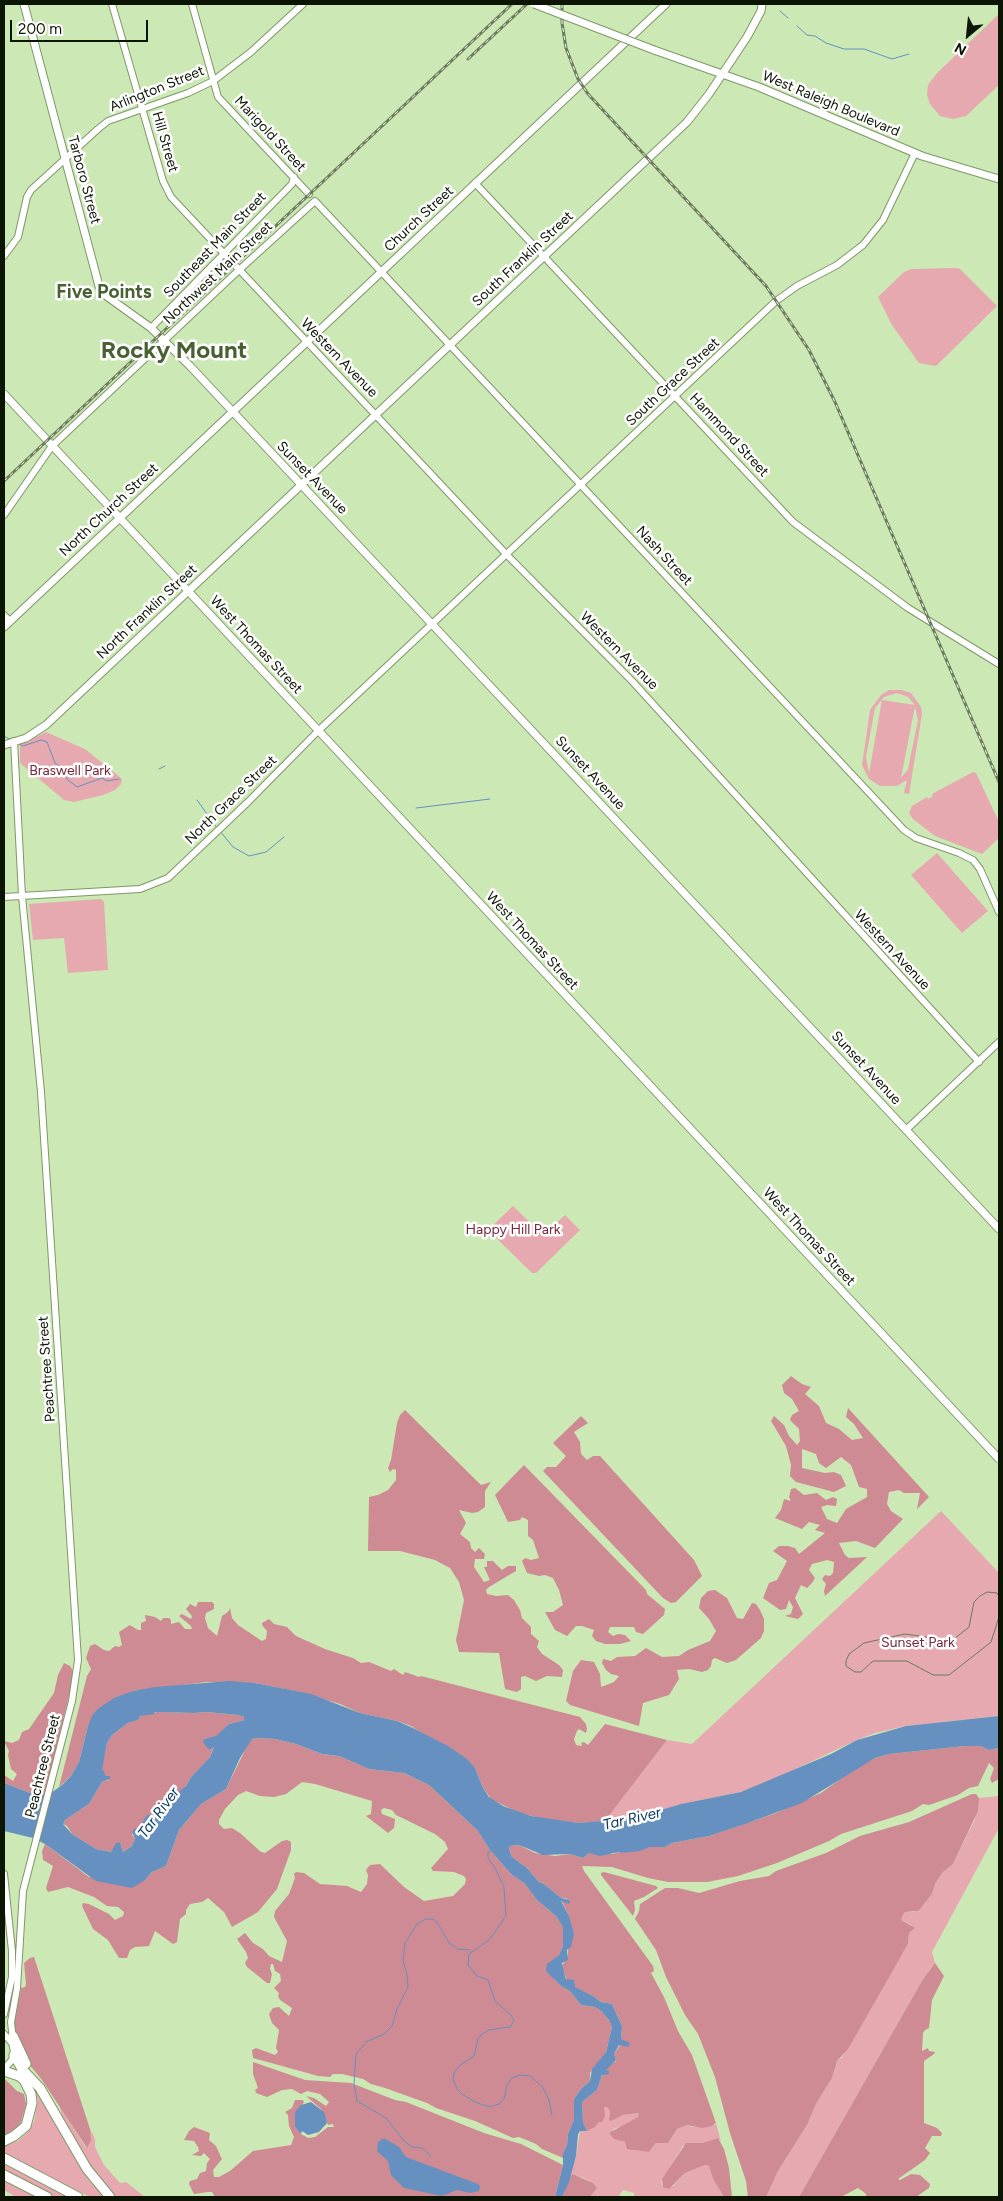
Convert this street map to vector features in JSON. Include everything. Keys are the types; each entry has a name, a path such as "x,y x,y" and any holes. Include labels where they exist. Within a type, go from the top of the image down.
{"highway":[{"path":"10,2038 30,2071 30,2075"},
{"path":"14,2055 22,2069 30,2075 46,2097 87,2169 110,2197"},
{"path":"4,2070 24,2080 32,2103 26,2126 14,2136 4,2141"},
{"path":"4,2158 78,2197"},
{"path":"4,2175 47,2197"}],"main road":[{"name":"Tarboro Street","path":"24,4 99,286 104,295 151,328 161,338"},
{"name":"West Raleigh Boulevard","path":"534,4 811,107 915,153 999,179"},
{"name":"Church Street","path":"232,412 666,4"},
{"name":"South Franklin Street","path":"301,485 687,122 747,37 761,11 762,4"},
{"name":"Sunset Avenue","path":"161,338 999,1229"},
{"name":"West Thomas Street","path":"4,394 999,1459"},
{"name":"North Church Street","path":"4,627 232,412"},
{"name":"North Franklin Street","path":"4,745 38,732 46,725 301,485"}],"street":[{"name":"Hill Street","path":"112,4 166,190 236,267"},
{"name":"Marigold Street","path":"192,4 218,97 309,194"},
{"name":"Arlington Street","path":"4,256 18,237 27,197 31,190 108,121 188,93 213,81 251,52 303,4"},
{"name":"South Grace Street","path":"432,625 776,301 797,286 837,265 863,246 883,220 915,153"},
{"name":"Southeast Main Street","path":"151,328 292,184 294,177"},
{"name":"Hammond Street","path":"476,183 793,522 908,608 999,664"},
{"name":"Nash Street","path":"315,201 904,830 916,838 973,860 980,869 999,912"},
{"name":"Northwest Main Street","path":"4,515 49,443 236,267 315,201"},
{"name":"Western Avenue","path":"236,267 507,555 639,688 979,1062"},
{"path":"4,614 10,621"},
{"name":"North Grace Street","path":"4,897 140,889 168,878 248,802 318,731 432,625"},
{"name":"Peachtree Street","path":"14,741 22,896 41,1092 76,1604 78,1670 21,1905 17,1988 10,2038 14,2055"},
{"path":"907,1129 999,1042"},
{"path":"4,1874 12,1950 12,1977 4,2014"},
{"path":"4,2070 10,2064 14,2055"}],"green space":[{"path":"999,14 999,85 966,116 953,119 940,116 930,104 927,95 928,85 937,73"},
{"path":"911,269 960,269 997,306 936,366 919,363 892,325 878,297 904,272"},
{"path":"889,690 901,690 911,693 921,707 922,714 909,794 904,793 907,780 897,786 880,786 869,779 862,765 870,710 881,695","holes":["897,693 908,697 915,705 882,700 869,773 866,757 875,708 884,697","915,706 918,720 908,769 901,778"]},
{"name":"Braswell Park","path":"46,732 85,749 122,779 121,784 115,790 103,795 74,802 64,800 20,763 20,745"},
{"path":"973,772 976,773 999,822 999,838 982,854 935,836 913,819 909,813 912,806 927,797 928,799 933,796 932,794"},
{"path":"937,853 988,911 962,933 911,875"},
{"path":"101,899 104,902 108,970 68,973 64,938 33,940 29,904"},
{"name":"Happy Hill Park","path":"513,1206 543,1235 565,1215 580,1230 536,1273 532,1273 488,1230"},
{"name":"Sunset Park","path":"941,1511 999,1573 999,1716 906,1726 875,1733 766,1783 741,1792 681,1804 640,1817 605,1821 667,1740 692,1744"},
{"path":"999,1796 999,1828 932,1952 935,1963 923,1979 799,2197 766,2197 778,2171 807,2125 816,2104 832,2078 837,2061 842,2057 908,1944 909,1933 913,1930 911,1925 901,1920 903,1915 905,1912 914,1912 925,1903 932,1894 935,1884 942,1873 953,1864 975,1819 979,1798"},
{"path":"26,2075 64,2135 90,2182 107,2197 90,2197 4,2153 4,2146 18,2141 27,2133 34,2122 38,2100 35,2090 33,2090"},
{"path":"60,2106 86,2148 90,2129 95,2139 95,2147 104,2165 120,2183 126,2182 145,2197 114,2197 90,2169 62,2118"},
{"path":"604,2107 607,2107 610,2111 609,2120 623,2115 639,2113 638,2117 623,2126 613,2129 626,2145 652,2149 656,2143 668,2143 677,2129 687,2125 694,2127 715,2125 716,2123 721,2142 718,2138 683,2146 661,2182 663,2187 673,2186 685,2173 705,2165 709,2166 713,2179 724,2197 634,2197 634,2193 623,2190 618,2197 590,2197 596,2188 593,2183 573,2174 570,2176 576,2156 580,2131 589,2130 599,2122 604,2112"},
{"path":"4,2162 71,2197 55,2197 4,2170"},
{"path":"4,2181 36,2197 16,2197 4,2190"}],"shaded area":[{"path":"791,1376 802,1384 811,1387 805,1394 819,1406 826,1423 839,1429 852,1440 863,1438 854,1424 846,1417 848,1408 929,1497 917,1509 920,1493 904,1493 899,1490 889,1492 887,1504 891,1511 903,1519 875,1548 856,1541 839,1543 845,1555 849,1558 867,1557 825,1596 826,1584 822,1579 825,1575 830,1576 833,1573 834,1562 827,1560 812,1564 809,1570 815,1578 807,1588 801,1585 795,1598 803,1614 798,1619 785,1616 791,1614 793,1607 789,1600 786,1609 780,1610 763,1598 769,1583 777,1580 787,1561 773,1551 779,1546 788,1546 795,1548 799,1554 825,1533 815,1530 820,1525 809,1522 802,1529 775,1518 781,1510 784,1499 791,1501 789,1497 791,1489 795,1488 804,1495 817,1493 826,1500 833,1497 837,1499 836,1506 827,1505 821,1507 827,1519 837,1523 846,1509 867,1497 867,1489 859,1487 851,1465 841,1457 826,1468 819,1463 816,1454 802,1449 802,1468 825,1473 834,1472 841,1475 846,1486 834,1492 796,1482 790,1476 791,1465 786,1446 771,1421 774,1416 784,1425 789,1436 797,1445 800,1441 799,1429 790,1420 792,1415 799,1411 792,1399 784,1393 782,1385"},
{"path":"405,1410 481,1485 491,1482 485,1491 485,1507 478,1512 472,1513 459,1510 466,1523 460,1534 470,1542 471,1548 475,1552 479,1548 485,1554 484,1559 475,1559 474,1567 484,1582 490,1580 484,1567 487,1567 487,1561 493,1561 502,1570 508,1566 516,1566 516,1571 489,1587 486,1590 487,1594 496,1596 508,1595 514,1600 522,1618 531,1627 531,1634 539,1641 537,1647 542,1654 559,1665 563,1670 562,1677 547,1676 536,1681 525,1676 521,1677 521,1689 517,1692 505,1689 499,1653 459,1652 456,1640 464,1600 459,1582 450,1568 435,1560 400,1551 368,1551 369,1497 388,1490 396,1480 396,1470 393,1469 390,1472 388,1468 397,1423 400,1415"},
{"path":"581,1416 588,1423 574,1432 580,1442 581,1454 587,1460 593,1456 600,1456 694,1560 702,1576 676,1602 671,1603 663,1598 543,1471 547,1467 556,1467 566,1456 553,1443"},
{"path":"524,1465 646,1590 647,1594 665,1609 664,1615 643,1634 636,1632 634,1627 610,1627 608,1632 613,1636 618,1634 625,1635 631,1641 620,1644 605,1644 596,1641 592,1636 594,1630 582,1626 576,1626 567,1636 555,1630 545,1612 553,1612 563,1605 559,1590 553,1578 527,1573 522,1561 525,1558 531,1560 539,1558 533,1540 528,1536 528,1520 522,1517 520,1520 508,1522 495,1495"},
{"path":"715,1590 727,1598 737,1618 743,1619 752,1603 756,1604 764,1619 764,1631 761,1638 736,1660 727,1663 715,1658 712,1660 708,1670 702,1672 689,1669 677,1670 679,1679 669,1695 643,1703 639,1726 570,1705 566,1701 573,1671 581,1660 594,1662 600,1674 601,1687 614,1682 619,1676 611,1674 606,1670 602,1663 603,1659 611,1661 617,1657 635,1656 646,1648 662,1657 679,1656 710,1641 716,1631 709,1619 699,1608 701,1598 708,1591"},
{"path":"198,1602 212,1602 214,1604 214,1609 206,1613 205,1618 208,1628 217,1636 222,1616 230,1608 232,1618 238,1625 262,1641 266,1639 267,1631 262,1623 269,1619 274,1624 287,1627 296,1636 325,1649 353,1658 361,1663 369,1662 391,1671 394,1669 403,1675 405,1672 580,1717 586,1724 587,1729 586,1733 579,1729 577,1731 574,1739 576,1745 582,1746 581,1743 584,1742 588,1745 605,1724 667,1740 605,1821 579,1823 544,1819 520,1813 492,1800 483,1788 475,1768 411,1726 360,1713 340,1704 299,1692 255,1683 207,1682 133,1691 88,1726 79,1762 71,1776 59,1787 87,1676 91,1669 86,1658 90,1646 95,1644 109,1651 115,1646 119,1647 122,1645 119,1632 130,1625 141,1630 141,1623 146,1621 145,1615 155,1617 161,1621 163,1618 169,1618 171,1624 179,1622 185,1629 192,1629 179,1616 182,1614 191,1619 192,1616 186,1609 190,1604 196,1607"},
{"path":"64,1663 70,1666 73,1671 72,1683 45,1795 38,1796 4,1783 4,1775 13,1781 17,1774 11,1769 9,1751 4,1741 12,1743 19,1740 22,1732 29,1729 54,1693 58,1675"},
{"path":"157,1712 207,1712 238,1715 244,1717 244,1720 229,1724 216,1737 204,1739 209,1750 214,1746 210,1757 191,1777 186,1786 162,1806 158,1815 143,1821 142,1833 132,1834 135,1839 132,1846 123,1852 120,1842 111,1852 96,1849 72,1834 67,1826 63,1824 65,1820 89,1804 102,1782 109,1780 110,1776 104,1776 101,1770 107,1743 112,1735 128,1723 138,1720 140,1716"},
{"path":"252,1739 275,1739 296,1744 322,1754 339,1756 369,1769 404,1773 429,1785 478,1831 490,1850 512,1875 524,1883 537,1900 556,1916 563,1927 564,1935 563,1946 559,1955 547,1965 554,1979 570,1991 581,2005 595,2007 601,2011 612,2027 606,2052 590,2073 590,2081 574,2099 574,2120 568,2134 563,2158 519,2137 513,2138 475,2121 371,2084 363,2079 342,2074 333,2074 330,2077 318,2076 253,2058 252,2050 256,2048 275,2055 278,2052 276,2048 279,2030 272,2023 269,2014 273,2008 279,2007 289,2016 292,2008 280,2000 279,1993 274,1988 281,1981 280,1974 275,1971 273,1964 271,1964 270,1969 272,1974 270,1983 267,1983 247,1967 245,1963 248,1958 246,1952 237,1939 245,1933 253,1943 263,1949 269,1956 282,1962 287,1941 274,1917 275,1911 289,1894 296,1872 304,1873 320,1884 347,1886 361,1892 367,1884 368,1875 366,1870 370,1865 380,1864 404,1887 424,1901 453,1896 465,1884 466,1879 464,1876 454,1872 433,1871 431,1868 448,1849 445,1842 435,1834 396,1815 392,1810 384,1808 381,1810 382,1814 395,1819 394,1828 388,1833 366,1816 371,1814 372,1801 315,1784 302,1782 286,1794 274,1797 260,1796 246,1791 238,1795 225,1809 219,1820 219,1824 224,1829 232,1828 261,1852 265,1853 282,1841 287,1840 291,1842 291,1850 277,1889 258,1912 232,1927 224,1912 208,1898 202,1902 190,1904 186,1914 180,1919 177,1942 173,1944 155,1931 149,1946 135,1947 130,1950 127,1958 119,1958 108,1940 93,1929 82,1906 83,1903 89,1904 109,1914 115,1920 123,1916 124,1912 118,1907 107,1906 94,1897 68,1887 48,1892 46,1888 53,1866 43,1860 42,1851 45,1844 89,1877 145,1880 152,1872 166,1866 179,1830 201,1804 226,1789 248,1744"},
{"path":"981,1746 989,1750 999,1748 999,1779 992,1783 990,1779 994,1768 989,1763 978,1786 969,1788 958,1795 929,1805 923,1804 912,1811 841,1834 777,1863 738,1876 707,1882 668,1882 612,1867 582,1866 653,1966 654,1971 651,1973 664,1997 678,2031 692,2055 716,2123 702,2128 687,2125 677,2129 668,2143 656,2143 649,2152 627,2149 625,2142 614,2139 609,2133 638,2117 639,2113 623,2115 611,2121 609,2120 610,2111 607,2107 604,2107 605,2116 602,2122 599,2122 595,2127 587,2131 583,2122 582,2102 597,2090 607,2067 616,2061 614,2054 620,2045 625,2042 621,2039 622,2026 612,2004 601,2002 574,1987 566,1978 562,1966 568,1955 569,1916 561,1900 568,1899 560,1897 539,1882 527,1868 512,1857 509,1849 510,1846 519,1845 535,1853 555,1856 570,1854 583,1858 589,1853 613,1854 650,1847 665,1847 672,1843 709,1836 776,1813 821,1793 853,1770 875,1758 889,1754"},
{"path":"972,1794 976,1794 979,1798 978,1811 953,1864 942,1873 935,1884 932,1894 920,1909 905,1912 903,1915 901,1920 915,1928 909,1933 908,1944 848,2049 837,2061 832,2078 816,2104 807,2125 778,2171 766,2197 748,2197 746,2181 730,2133 715,2077 698,2034 685,2015 666,1977 656,1950 635,1919 640,1904 665,1888 678,1888 699,1893 740,1881 769,1876 776,1871 826,1853 860,1836 909,1822"},
{"path":"604,1872 658,1888 634,1901 635,1910 633,1916 601,1875"},
{"path":"34,1957 90,2129 91,2140 87,2148 42,2080 29,2064 10,2048 21,1988 25,1987 26,1984 24,1963"},
{"path":"935,1963 944,1976 932,2000 929,2028 923,2033 922,2051 928,2048 929,2051 935,2052 924,2061 924,2123 937,2128 942,2133 941,2136 932,2136 925,2148 930,2153 925,2160 898,2179 900,2180 911,2174 920,2175 930,2184 929,2188 916,2197 867,2197 858,2188 841,2197 799,2197 923,1979"},
{"path":"253,2062 305,2080 351,2083 395,2100 406,2102 484,2133 521,2144 563,2165 555,2197 215,2197 212,2192 194,2194 189,2184 190,2181 197,2179 200,2173 206,2171 207,2163 210,2159 204,2153 201,2156 192,2155 199,2151 198,2147 194,2141 184,2140 189,2131 194,2127 210,2133 209,2140 216,2146 222,2159 213,2170 214,2177 219,2177 230,2171 253,2151 291,2145 294,2137 289,2126 288,2115 285,2112 292,2108 295,2100 303,2100 304,2102 295,2116 295,2127 301,2134 308,2138 315,2137 328,2127 334,2127 333,2124 328,2125 321,2109 306,2096 314,2098 326,2106 329,2102 320,2094 307,2091 301,2094 292,2089 282,2090 267,2097 256,2093 255,2090 258,2088 253,2074"},
{"path":"4,2078 17,2091 24,2094 26,2104 21,2122 17,2128 4,2135"},
{"path":"718,2138 724,2149 729,2168 732,2197 724,2197 713,2179 709,2166 705,2165 685,2173 669,2189 663,2187 662,2179 686,2143 702,2143"},
{"path":"573,2174 593,2183 597,2188 590,2197 562,2197 570,2176"}],"water":[{"name":"Tar River","path":"229,1681 255,1683 311,1694 360,1713 397,1721 448,1746 467,1759 475,1768 489,1797 503,1806 531,1816 579,1823 634,1818 681,1804 741,1792 831,1754 857,1740 906,1726 999,1716 999,1748 989,1750 981,1746 965,1746 889,1754 875,1758 802,1803 709,1836 672,1843 665,1847 650,1847 640,1851 619,1852 600,1856 589,1853 583,1858 570,1854 543,1855 519,1845 510,1846 509,1849 512,1857 527,1868 539,1882 560,1897 570,1901 569,1904 561,1901 569,1916 574,1934 571,1947 567,1950 568,1960 562,1963 566,1979 574,1980 575,1987 601,2002 612,2004 622,2026 621,2039 630,2043 628,2047 619,2045 614,2054 616,2060 606,2070 609,2071 609,2074 602,2075 597,2090 582,2102 583,2122 587,2131 580,2131 578,2134 576,2156 569,2182 562,2197 555,2197 563,2165 563,2154 574,2120 574,2099 590,2081 592,2069 606,2052 612,2027 601,2011 595,2007 581,2005 570,1991 561,1986 546,1971 547,1964 559,1955 563,1946 563,1927 556,1916 537,1900 524,1883 512,1875 490,1850 478,1831 429,1785 404,1773 369,1769 339,1756 322,1754 296,1744 275,1739 252,1739 240,1758 226,1789 201,1804 179,1830 166,1866 152,1872 145,1880 132,1888 96,1881 45,1844 33,1838 4,1831 4,1783 38,1796 51,1793 71,1776 79,1762 93,1714 114,1698 133,1691 155,1687","holes":["155,1712 207,1712 238,1715 244,1717 244,1720 229,1724 216,1736 204,1739 203,1742 209,1750 214,1747 210,1757 191,1777 186,1786 165,1802 158,1815 147,1815 141,1824 142,1833 136,1828 132,1831 135,1839 132,1846 123,1852 120,1842 116,1843 111,1852 96,1849 72,1834 63,1824 65,1820 89,1804 102,1782 110,1779 110,1776 105,1776 102,1770 107,1743 112,1735 128,1723 138,1720 140,1716 154,1714"]},
{"path":"311,2102 324,2112 327,2123 319,2132 308,2135 302,2131 301,2134 295,2127 295,2112 301,2105"},
{"path":"384,2138 399,2147 406,2157 478,2184 480,2186 479,2191 470,2193 457,2190 442,2196 404,2188 391,2175 388,2161 377,2151 378,2142"}],"waterway":[{"path":"780,11 788,18"},
{"path":"797,26 807,35 815,36 826,43 844,49 864,49 892,59 909,54"},
{"path":"4,736 11,740"},
{"path":"19,744 23,746 41,740 47,742 55,763 62,768 67,779 77,787 102,778 107,781 119,779"},
{"path":"159,769 165,766"},
{"path":"416,808 490,799"},
{"path":"197,800 217,828"},
{"path":"220,831 233,847 249,856 266,852 284,837"},
{"path":"492,1850 488,1853 488,1858 504,1887 506,1916 490,1939 469,1954 468,1965 477,1976 488,1980 495,2001 511,2015 514,2021 510,2027 489,2030 482,2034 478,2039 474,2056 459,2066 454,2073 453,2079 457,2089 462,2094 475,2102 490,2107 499,2104 504,2099 507,2085 512,2078 520,2075 530,2076 542,2086 549,2100 552,2115"},
{"path":"431,2156 422,2148 412,2147 404,2141 386,2118 357,2101 354,2084 356,2054 366,2042 384,2034 392,2026 397,2009 408,1987 403,1961 405,1943 417,1924 426,1919 433,1919 437,1922 449,1943 458,1949 470,1950"}],"tram line":[{"path":"999,1596 997,1593 987,1592 980,1596 974,1602 969,1627 954,1639 947,1640 905,1634 864,1643 849,1654 846,1666 855,1672 861,1672 873,1661 907,1661 933,1675 949,1675 991,1642 999,1617"}],"railway":[{"path":"4,481 512,4"},
{"path":"468,59 527,4"},
{"path":"562,4 562,23 566,48 578,79 588,94 766,286 809,350 835,402 999,782"}],"district":[{"name":"Five Points","path":"104,292"},
{"name":"Rocky Mount","path":"174,351"}]}
